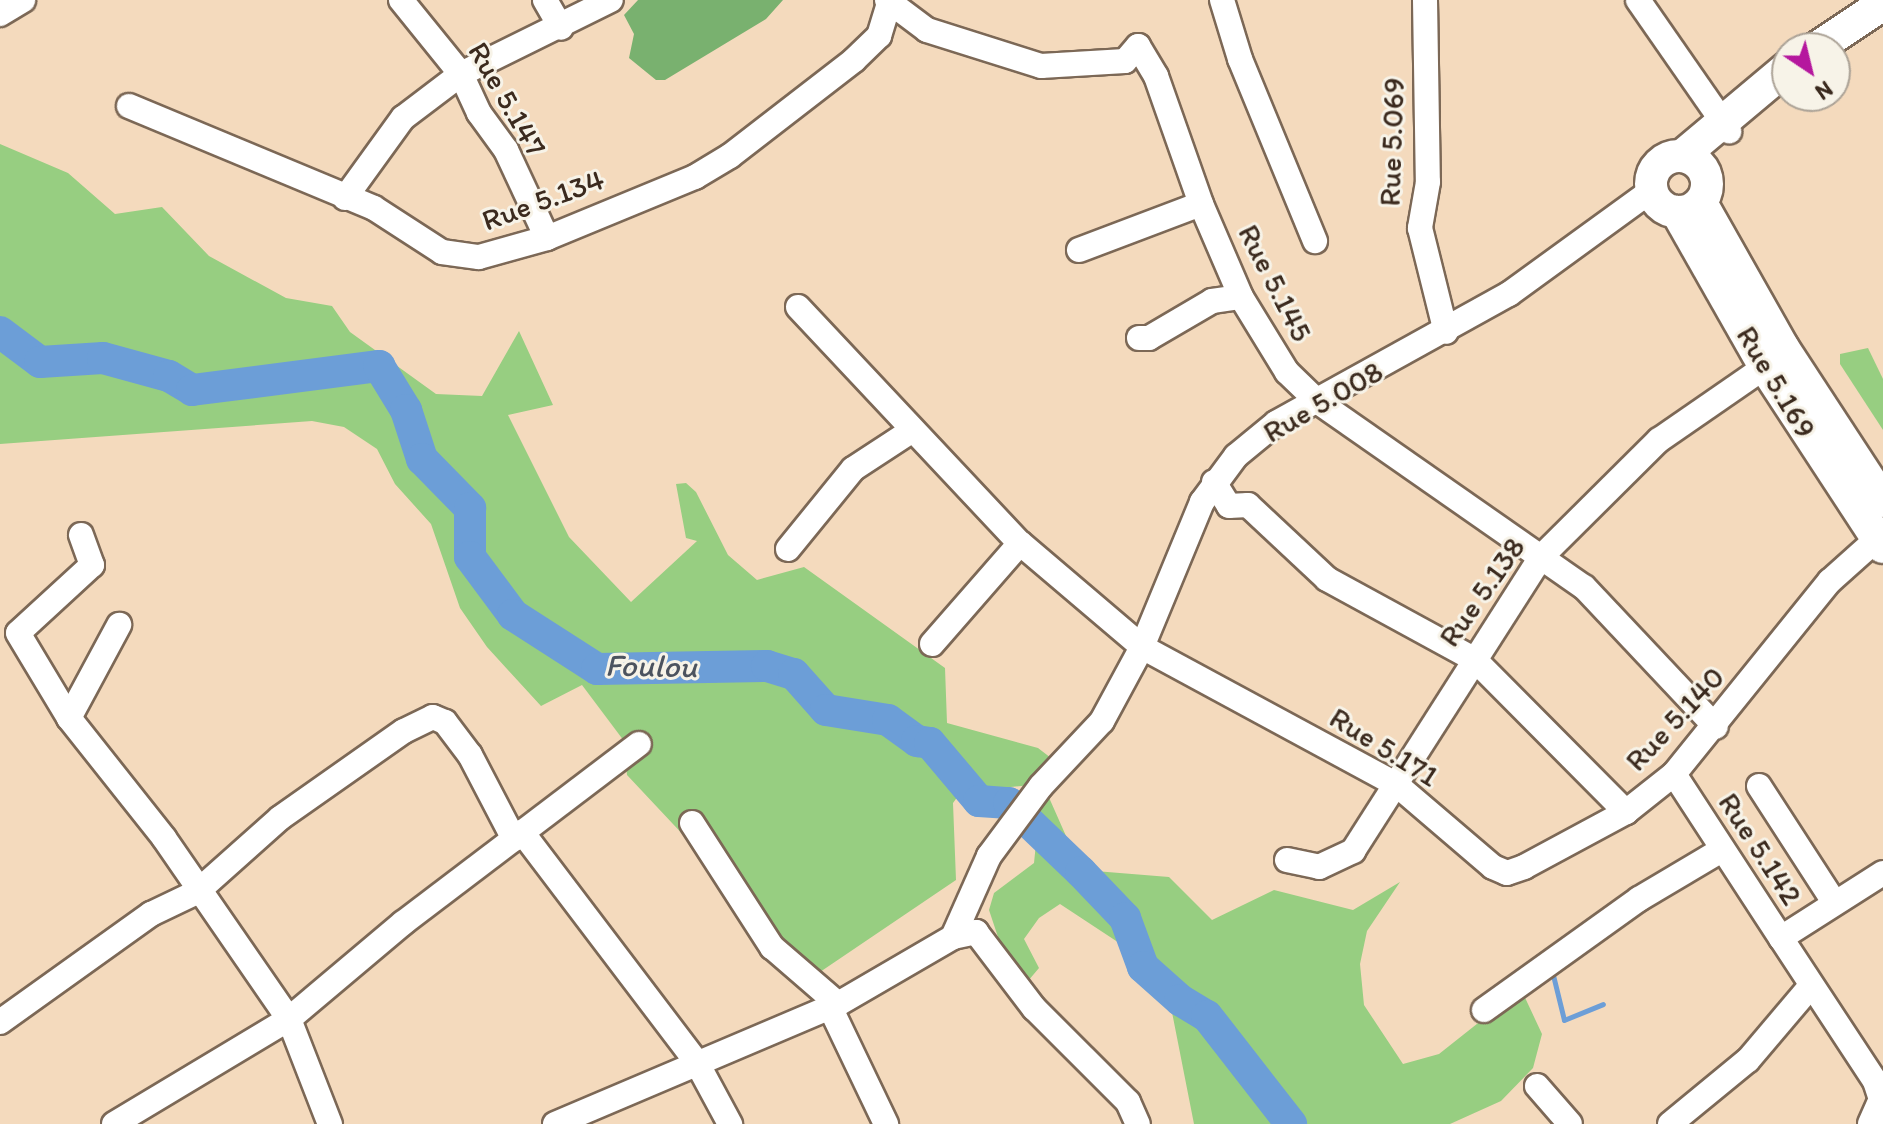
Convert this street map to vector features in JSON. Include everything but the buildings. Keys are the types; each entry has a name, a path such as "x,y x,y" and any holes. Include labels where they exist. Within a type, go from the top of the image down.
{"main road":[{"path":"1840,32 1872,10"},
{"path":"1851,33 1872,10"},
{"path":"1690,159 1708,187 1689,208 1661,206 1651,191 1658,165 1690,159 1771,83"},
{"path":"1724,126 1771,94"},
{"name":"Rue 5.169","path":"1689,208 1765,367 1880,543"},
{"name":"Rue 5.169","path":"1689,208 1883,501"}],"street":[{"path":"0,14 23,0"},
{"name":"Rue 5.147","path":"401,0 461,74 479,113 506,150 547,238"},
{"path":"545,0 561,28"},
{"path":"345,198 403,118 461,74 561,28 611,0"},
{"path":"1222,0 1240,59 1315,241"},
{"name":"Rue 5.069","path":"1425,0 1428,182 1420,228 1446,332"},
{"path":"1638,0 1724,126"},
{"name":"Rue 5.145","path":"888,2 927,30 1041,66 1125,61 1138,46 1156,76 1201,204 1241,297 1269,350 1317,401 1542,556 1628,630 1716,727"},
{"name":"Rue 5.134","path":"129,106 374,208 442,252 461,259 547,238 695,177 730,156 854,60 879,36 888,2"},
{"name":"Rue 5.008","path":"953,937 989,856 1019,816 1102,721 1142,647 1214,482 1276,423 1446,332 1509,294 1651,191"},
{"path":"1079,250 1201,204"},
{"path":"1139,338 1149,338 1212,301 1241,297"},
{"name":"Rue 5.171","path":"798,307 911,431 1020,543 1142,647 1397,785 1507,873 1626,812"},
{"name":"Rue 5.138","path":"1287,860 1319,867 1340,861 1353,851 1474,659 1518,601 1542,556 1659,440 1765,367"},
{"path":"788,549 853,469 911,431"},
{"name":"Rue 5.140","path":"1214,482 1229,506 1248,505 1327,579 1474,659 1626,812 1674,774 1716,727 1830,581 1880,543"},
{"path":"81,535 92,565 18,633 69,718 164,838 197,892 289,1019 330,1124"},
{"path":"932,644 1020,543"},
{"path":"69,718 119,625"},
{"path":"0,1022 151,914 197,892 280,818 404,731 433,717 445,722 470,755 518,836 696,1061 730,1124"},
{"path":"114,1124 289,1019 518,836 639,744"},
{"name":"Rue 5.142","path":"1674,774 1720,851 1781,938 1883,873"},
{"path":"1759,786 1834,902"},
{"path":"692,823 772,947 834,1006 886,1124"},
{"path":"1484,1010 1639,899 1720,851"},
{"path":"555,1124 597,1115 696,1061 834,1006 953,937 976,932 1034,1008 1128,1102 1138,1124"},
{"path":"1781,938 1810,987 1875,1081 1881,1099 1870,1124"},
{"path":"1670,1124 1748,1060 1810,987"},
{"path":"1537,1086 1570,1124"}],"green space":[{"path":"638,0 783,0 766,19 665,80 656,80 629,58 634,34 624,15"},
{"path":"0,144 68,173 115,214 162,207 209,256 286,298 332,306 350,332 436,394 482,396 519,331 553,405 508,415 569,537 631,602 697,541 686,538 676,484 686,483 696,492 728,555 757,580 804,567 945,668 947,723 1038,748 1051,758 1043,784 1070,845 1095,871 1169,877 1212,920 1274,890 1353,910 1400,882 1367,931 1360,964 1364,1005 1403,1064 1439,1054 1521,989 1542,1034 1533,1068 1501,1101 1450,1124 1194,1124 1169,997 1142,958 1060,904 1039,918 1024,939 1039,968 1028,981 1005,958 989,910 994,893 1034,863 1042,784 961,792 953,803 956,880 820,972 812,972 627,775 624,741 582,685 541,706 487,647 460,608 431,524 395,484 377,449 344,427 312,421 0,444"},
{"path":"1868,348 1883,379 1883,430 1840,364 1840,354"}],"waterway":[{"name":"Foulou","path":"0,332 40,362 103,358 169,376 192,390 379,366 406,410 422,459 470,508 470,557 513,615 597,669 767,666 794,674 826,710 888,720 917,741 930,743 979,801 1009,803 1125,918 1143,967 1180,1000 1207,1016 1291,1124"},
{"path":"1552,971 1564,1020 1603,1004"}]}
